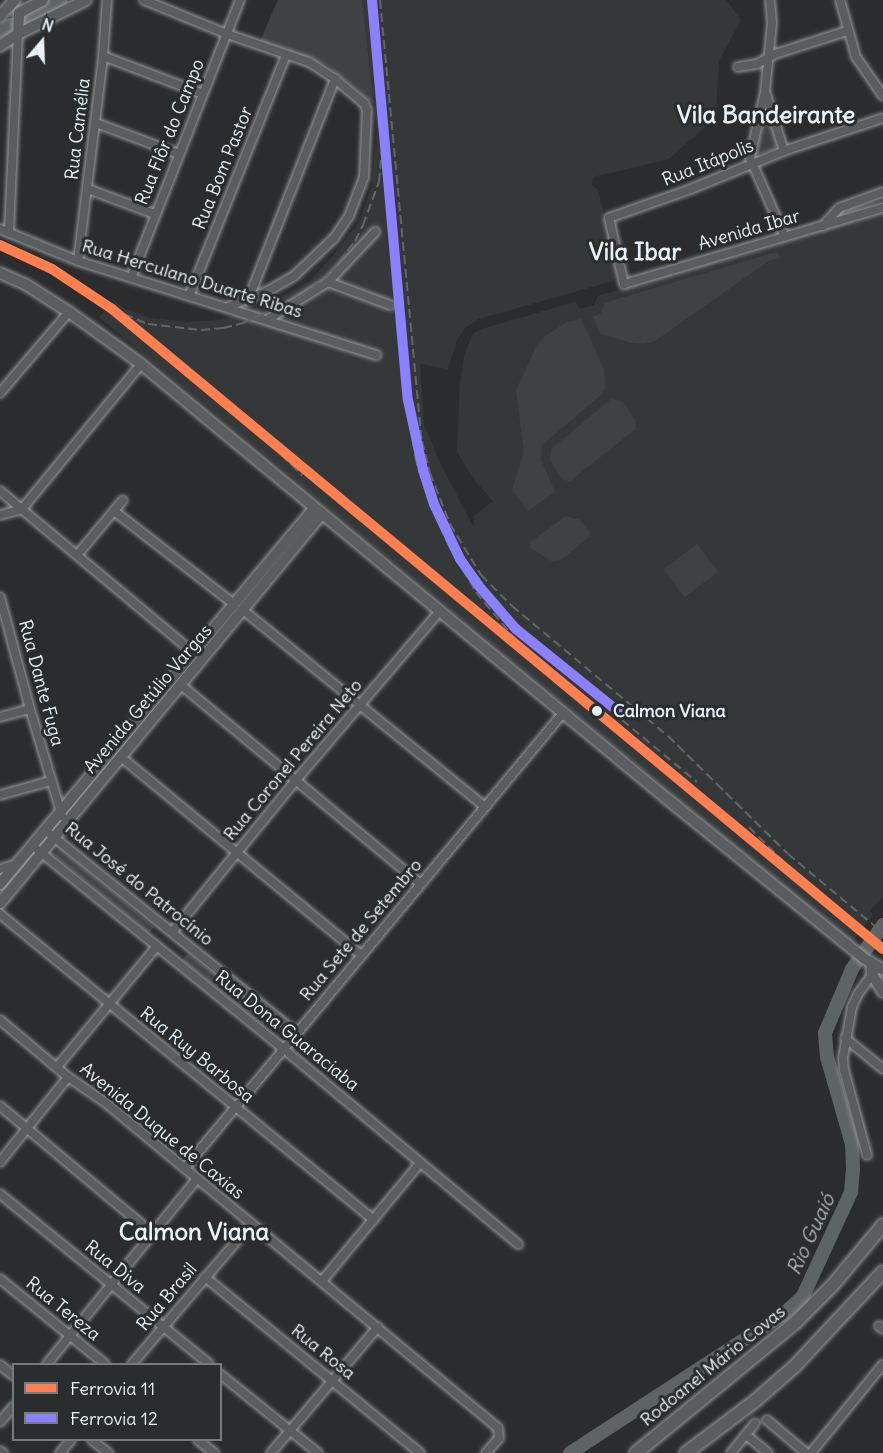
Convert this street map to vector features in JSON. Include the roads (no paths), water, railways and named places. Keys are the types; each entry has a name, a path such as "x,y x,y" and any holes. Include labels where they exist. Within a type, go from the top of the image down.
{"highway":[{"name":"Rodoanel Mário Covas","path":"636,1453 797,1321 832,1286 883,1225"},
{"path":"686,1453 755,1401 794,1367 883,1272"}],"main road":[{"path":"18,29 19,13 43,0"},
{"path":"0,44 18,29 86,0"},
{"path":"0,16 13,3"},
{"path":"0,273 25,284 69,312 141,364 317,512 874,966 883,992"},
{"name":"Avenida Getúlio Vargas","path":"0,884 16,864 55,837 67,823 181,685 239,608 317,512"},
{"name":"Avenida Getúlio Vargas","path":"0,903 38,849 45,830 194,653 239,608"},
{"path":"181,685 195,662 194,653"}],"street":[{"name":"Rua Camélia","path":"78,261 96,123 107,0"},
{"path":"144,0 227,34 309,63 364,103 367,110 364,177 344,223 315,259 294,276 248,300 228,307"},
{"name":"Rua Flôr do Campo","path":"131,278 154,214 240,0"},
{"path":"770,0 772,23 765,92 751,153 751,164 785,237"},
{"path":"840,0 856,57 883,96"},
{"path":"0,21 13,3"},
{"path":"4,230 18,29"},
{"path":"738,67 757,64 768,58 847,31"},
{"name":"Rua Bom Pastor","path":"190,294 286,55"},
{"path":"103,56 203,94"},
{"path":"248,300 335,80"},
{"path":"765,92 784,151"},
{"name":"Rua Itápolis","path":"624,284 609,218 692,189 784,151 883,118"},
{"path":"96,123 179,154"},
{"path":"88,189 154,214"},
{"path":"823,226 840,208 883,192"},
{"name":"Avenida Ibar","path":"624,284 883,208"},
{"name":"Rua Herculano Duarte Ribas","path":"4,230 78,261 190,294 376,355"},
{"path":"267,320 328,282 375,232"},
{"path":"328,282 390,305"},
{"path":"2,387 69,312"},
{"path":"0,515 22,509 141,364"},
{"path":"0,491 194,653"},
{"path":"78,554 123,500"},
{"path":"114,511 360,703 485,807"},
{"name":"Rua Dante Fuga","path":"0,597 60,812 67,823"},
{"name":"Rua Coronel Pereira Neto","path":"173,931 360,703 440,611"},
{"path":"181,685 421,884"},
{"path":"0,717 30,709"},
{"name":"Rua Sete de Setembro","path":"185,1168 563,713"},
{"path":"121,757 362,955"},
{"path":"0,795 51,781"},
{"name":"Rua José do Patrocínio","path":"45,830 297,1033"},
{"name":"Rua Dona Guaraciaba","path":"38,849 284,1048 518,1244"},
{"path":"0,868 16,864"},
{"name":"Rua Ruy Barbosa","path":"0,914 109,1006 374,1220"},
{"path":"57,1067 157,946"},
{"path":"867,1155 844,1070 845,1038 858,994 874,966"},
{"name":"Avenida Duque de Caxias","path":"0,1020 68,1077 106,1103 498,1428 499,1438 486,1453"},
{"path":"845,1038 883,1070"},
{"path":"0,1162 68,1077"},
{"path":"0,1106 153,1234"},
{"path":"322,1281 420,1162"},
{"path":"49,1363 197,1179"},
{"name":"Rua Diva","path":"0,1194 207,1363"},
{"name":"Rua Brasil","path":"134,1363 251,1224"},
{"name":"Rua Rosa","path":"205,1277 420,1453"},
{"name":"Rua Tereza","path":"0,1279 103,1363"},
{"path":"271,1453 378,1327"},
{"path":"811,1453 883,1364"},
{"path":"0,1365 12,1374"},
{"path":"222,1376 318,1453"},
{"path":"0,1422 12,1408"},
{"path":"767,1420 807,1453"},
{"path":"731,1453 755,1423"},
{"path":"746,1435 768,1453"},
{"path":"60,1453 70,1441"},
{"path":"93,1441 108,1453"},
{"path":"199,1441 214,1453"}],"waterway":[{"path":"29,17 61,0"},
{"path":"0,31 11,25"},
{"name":"Rio Guaió","path":"570,1453 786,1312 803,1296 851,1192 853,1169 852,1144 827,1057 825,1033 852,969 883,925"}],"railway":[{"path":"380,0 422,441 430,473 450,524 481,575 512,606 668,736 788,854 883,933"},
{"path":"112,309 148,324 201,330 243,323 302,296 331,272 355,241 379,182 383,136"},
{"path":"408,400 415,457 429,502 449,546 476,592 535,663"},
{"path":"243,417 302,475"},
{"path":"518,634 697,782"},
{"path":"749,827 813,891"}],"rail line":[{"name":"12","path":"372,0 408,400 423,470 434,504 460,559 478,585 516,629 620,713"},
{"name":"11","path":"0,245 52,269 112,309 883,949"}],"place":[{"name":"Calmon Viana","path":"597,711"}],"district":[{"name":"Vila Bandeirante","path":"766,115"},
{"name":"Vila Ibar","path":"635,252"},
{"name":"Calmon Viana","path":"194,1232"}]}
